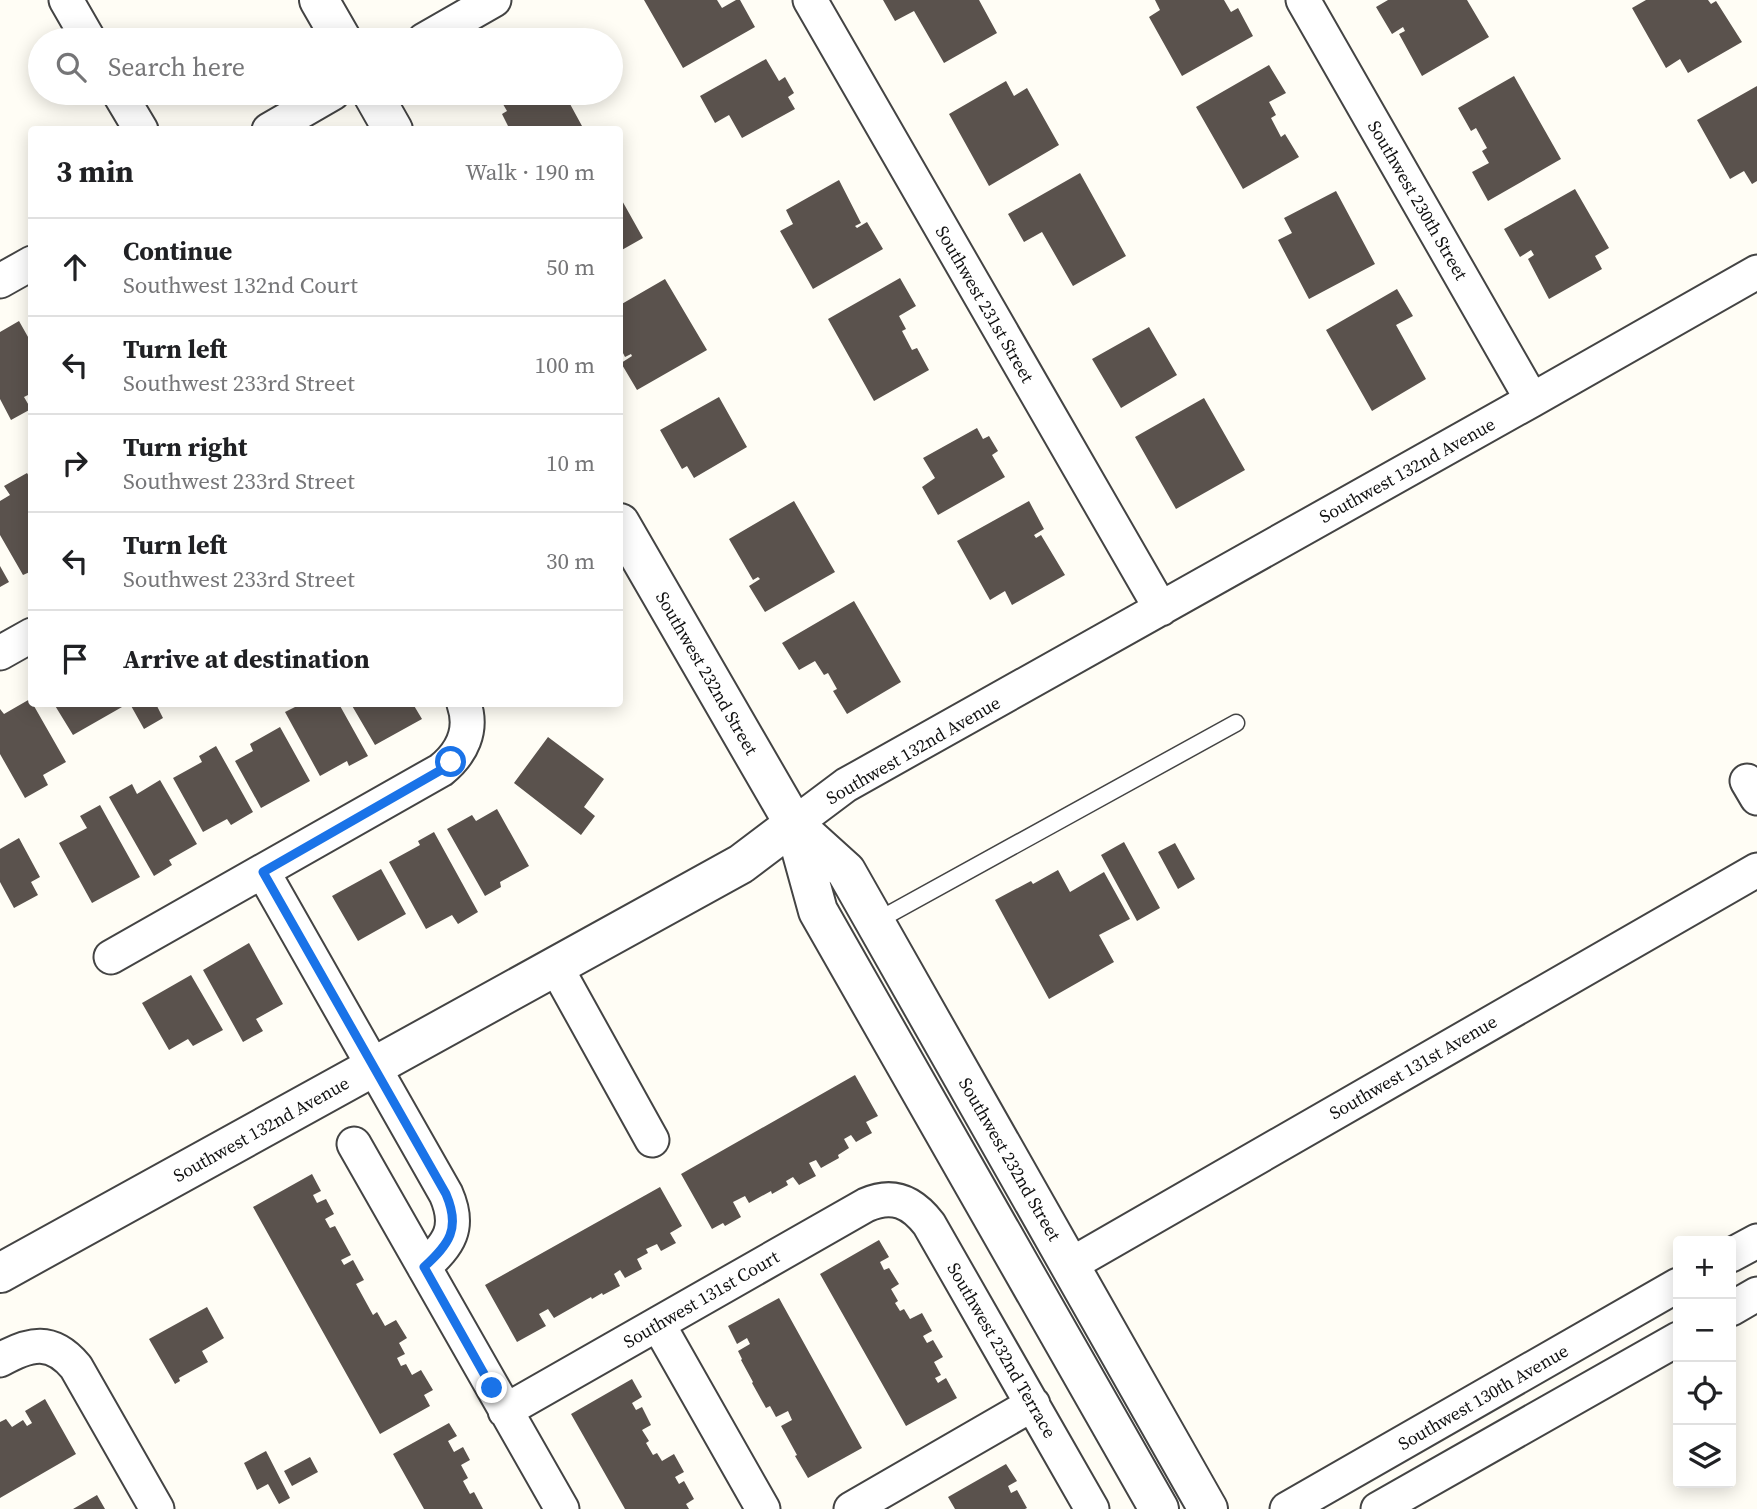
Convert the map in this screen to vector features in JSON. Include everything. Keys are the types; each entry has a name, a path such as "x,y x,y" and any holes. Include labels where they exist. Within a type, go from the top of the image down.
{"street":[{"path":"66,0 82,28"},
{"path":"319,0 335,28"},
{"path":"445,28 494,0"},
{"name":"Southwest 231st Street","path":"810,0 1160,609"},
{"name":"Southwest 230th Street","path":"1303,0 1532,400"},
{"path":"127,105 139,126"},
{"path":"276,126 312,105"},
{"path":"379,105 391,126"},
{"path":"0,281 28,266"},
{"name":"Southwest 132nd Avenue","path":"0,1273 741,864 846,785 1757,272"},
{"name":"Southwest 232nd Street","path":"623,528 794,824 818,911 1159,1509"},
{"path":"0,653 28,637"},
{"path":"111,957 441,770 459,752 464,740 468,727 465,707"},
{"name":"Southwest 232nd Street","path":"794,824 846,871 1208,1509"},
{"name":"Southwest 131st Avenue","path":"1070,1265 1757,870"},
{"path":"263,872 452,1207 453,1227 449,1237 443,1249 424,1267"},
{"path":"556,967 652,1140"},
{"path":"354,1144 562,1509"},
{"name":"Southwest 131st Court","path":"505,1411 866,1205 881,1200 901,1201"},
{"name":"Southwest 232nd Terrace","path":"901,1201 916,1208 929,1224 1091,1509"},
{"path":"1736,1252 1757,1241"},
{"name":"Southwest 130th Avenue","path":"1287,1509 1673,1288"},
{"path":"1736,1306 1757,1294"},
{"path":"658,1324 763,1509"},
{"path":"1378,1509 1673,1342"},
{"path":"0,1360 24,1347 34,1345 55,1349 64,1354 76,1367 157,1509"},
{"path":"851,1509 1033,1404"}],"lane":[{"path":"875,922 1236,723"}],"building":[{"path":"644,0 717,0 722,8 740,0 755,27 683,68"},
{"path":"883,0 979,0 997,33 944,63 914,11 895,21"},
{"path":"1155,0 1224,0 1231,12 1238,8 1253,36 1182,76 1149,17 1160,10"},
{"path":"1388,0 1467,0 1489,37 1422,76 1399,34 1405,31 1403,27 1392,34 1376,7"},
{"path":"1646,0 1708,0 1711,4 1716,1 1742,42 1688,73 1680,59 1666,68 1632,8"},
{"path":"766,59 779,81 785,77 794,93 788,97 795,109 742,138 729,115 715,123 700,96"},
{"path":"1269,65 1286,93 1269,102 1276,115 1271,118 1281,137 1285,134 1299,157 1243,189 1196,107"},
{"path":"1514,76 1561,159 1488,201 1472,172 1489,163 1482,151 1487,148 1476,128 1471,131 1458,108"},
{"path":"1006,81 1014,96 1027,88 1059,145 989,186 949,114"},
{"path":"1757,86 1757,181 1752,184 1744,171 1730,179 1697,120"},
{"path":"503,105 571,105 582,126 508,126 502,114 507,111"},
{"path":"1080,173 1126,256 1073,286 1042,232 1024,242 1008,214"},
{"path":"839,180 861,223 855,226 857,228 867,222 883,249 813,289 780,231 793,224 786,210"},
{"path":"1575,189 1609,248 1595,256 1602,269 1549,299 1528,259 1534,255 1531,250 1520,257 1504,229"},
{"path":"1336,191 1375,264 1309,299 1278,240 1292,233 1284,218"},
{"path":"623,202 643,238 623,249"},
{"path":"900,278 916,306 899,316 906,329 902,331 912,350 917,348 929,370 874,401 828,319"},
{"path":"665,279 707,350 637,390 623,366 623,362 632,356 631,354 625,357 623,353 623,303"},
{"path":"1397,289 1413,316 1396,325 1426,379 1372,411 1326,330"},
{"path":"19,321 28,337 28,395 24,397 28,411 11,420 0,399 0,332"},
{"path":"1149,327 1177,375 1121,408 1092,359"},
{"path":"719,397 747,447 694,478 687,466 682,469 660,430"},
{"path":"1204,398 1245,470 1176,509 1135,437"},
{"path":"977,428 983,439 989,436 998,451 992,455 1005,477 938,515 922,487 935,478 923,458"},
{"path":"28,475 28,573 23,575 0,535 0,501 10,495 4,486"},
{"path":"794,501 835,572 765,612 749,586 760,579 758,577 753,580 729,539"},
{"path":"1029,501 1044,529 1034,535 1036,538 1041,535 1065,575 1012,605 1005,591 990,600 957,541"},
{"path":"0,566 9,582 0,587"},
{"path":"854,601 901,682 847,714 833,691 837,689 828,673 824,675 815,661 799,670 782,643"},
{"path":"28,700 28,707 35,707 66,762 43,775 48,785 25,798 0,754 0,709 4,714"},
{"path":"56,707 122,707 73,735"},
{"path":"132,707 158,707 163,718 144,729"},
{"path":"295,707 341,707 368,756 349,766 347,761 320,776 285,712"},
{"path":"353,707 415,707 422,719 375,745"},
{"path":"280,727 310,781 261,808 235,761 253,751 250,744"},
{"path":"548,737 604,779 584,807 595,816 581,835 514,783"},
{"path":"216,746 253,812 231,825 227,819 203,832 173,778 202,762 199,756"},
{"path":"160,780 197,844 169,860 172,865 154,876 109,797 132,784 137,794"},
{"path":"100,805 140,877 92,903 59,843 87,828 80,816"},
{"path":"497,809 529,866 500,882 501,887 485,896 447,829 472,815 476,821"},
{"path":"434,832 478,912 458,924 452,915 426,929 389,862 420,845 418,841"},
{"path":"19,838 40,877 31,882 38,895 14,908 0,882 0,849"},
{"path":"1124,842 1160,908 1137,921 1101,855"},
{"path":"1175,843 1195,879 1178,889 1158,852"},
{"path":"381,869 406,914 358,941 332,896"},
{"path":"1058,870 1070,892 1104,872 1130,919 1099,935 1114,962 1049,999 995,900"},
{"path":"249,943 283,1004 256,1019 263,1031 243,1042 203,970"},
{"path":"191,975 223,1030 193,1046 188,1039 169,1050 142,1003"},
{"path":"855,1075 878,1116 866,1122 872,1133 856,1142 851,1135 844,1139 849,1148 838,1155 839,1158 821,1168 816,1160 809,1163 816,1176 799,1185 793,1177 786,1181 788,1185 772,1194 771,1191 749,1203 745,1196 733,1202 741,1217 725,1226 723,1223 712,1229 681,1174"},
{"path":"312,1174 321,1191 313,1195 317,1203 326,1199 334,1214 325,1219 330,1228 335,1226 351,1255 341,1260 344,1265 353,1260 364,1280 356,1284 373,1315 377,1312 385,1326 396,1320 407,1338 399,1343 405,1354 397,1358 401,1366 406,1364 412,1375 421,1370 433,1390 424,1395 430,1406 380,1434 253,1207"},
{"path":"660,1187 682,1226 670,1233 676,1243 661,1251 657,1244 646,1249 648,1253 637,1259 642,1269 625,1278 620,1270 614,1274 620,1286 603,1295 602,1293 592,1299 591,1297 554,1318 548,1309 539,1314 546,1326 517,1342 485,1285"},
{"path":"879,1240 889,1257 880,1262 884,1270 889,1268 899,1284 891,1289 898,1301 895,1303 900,1311 904,1309 910,1319 922,1313 932,1331 923,1336 927,1343 933,1340 943,1357 934,1362 941,1375 935,1378 938,1383 946,1378 957,1398 906,1426 820,1274"},
{"path":"779,1298 862,1448 808,1478 781,1426 792,1420 788,1411 776,1417 770,1406 766,1408 738,1351 750,1344 747,1338 737,1344 728,1326"},
{"path":"207,1307 224,1338 202,1351 208,1362 179,1378 180,1381 175,1384 149,1339"},
{"path":"632,1379 642,1397 632,1403 636,1410 642,1407 651,1425 642,1430 649,1441 646,1443 653,1455 657,1453 662,1461 674,1454 684,1472 675,1477 679,1484 684,1481 694,1499 686,1504 689,1509 625,1509 571,1414"},
{"path":"45,1399 76,1454 0,1498 0,1422 6,1419 12,1427 23,1420 27,1426 32,1423 25,1411"},
{"path":"449,1423 457,1436 448,1441 454,1452 463,1447 470,1460 461,1465 468,1478 463,1481 470,1494 474,1492 483,1509 424,1509 393,1454"},
{"path":"266,1451 290,1498 279,1504 268,1484 257,1490 244,1463"},
{"path":"310,1457 318,1472 292,1486 284,1471"},
{"path":"1006,1464 1017,1481 1008,1486 1011,1493 1017,1490 1027,1508 955,1509 948,1497"},
{"path":"97,1495 105,1509 73,1509"}],"route":[{"path":"451,762 263,872 452,1207 454,1218 449,1237 443,1249 424,1267 492,1388"}]}
